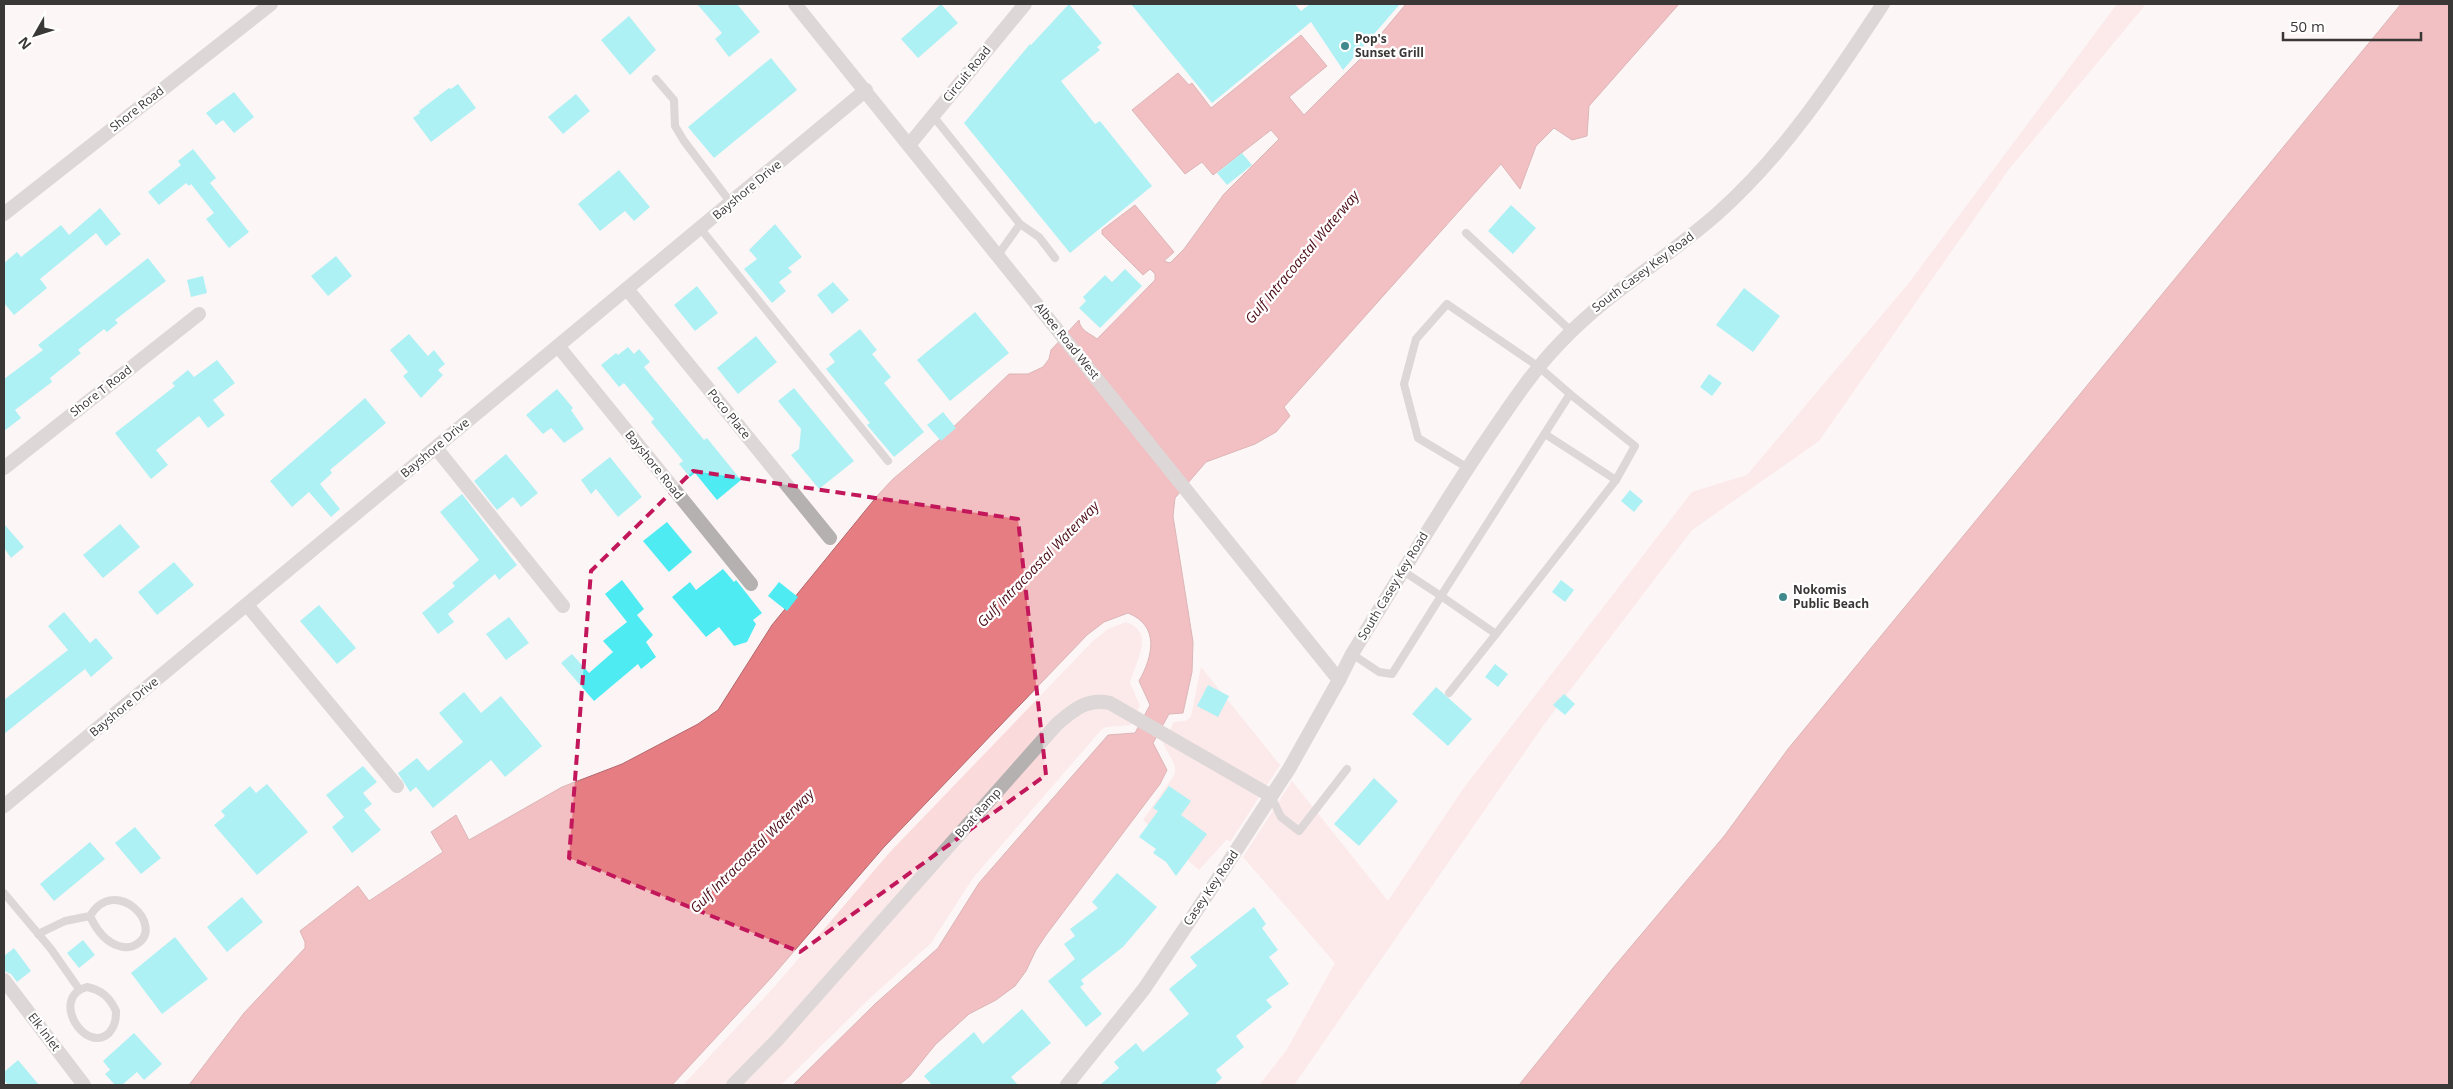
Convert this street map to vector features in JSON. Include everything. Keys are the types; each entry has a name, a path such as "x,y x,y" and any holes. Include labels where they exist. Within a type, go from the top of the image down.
{"street":[{"name":"Shore Road","path":"4,214 271,4"},
{"name":"Albee Road West","path":"795,4 1339,680"},
{"name":"Circuit Road","path":"909,145 1025,4"},
{"name":"South Casey Key Road","path":"1339,680 1352,654 1468,468 1518,394 1539,367 1572,331 1609,296 1678,247 1738,195 1814,103 1883,4"},
{"name":"Bayshore Drive","path":"4,806 866,90"},
{"name":"Poco Place","path":"627,289 830,538"},
{"name":"Shore T Road","path":"4,468 199,314"},
{"name":"Bayshore Road","path":"558,346 751,584"},
{"path":"436,448 563,606"},
{"path":"247,605 397,786"},
{"name":"Casey Key Road","path":"1067,1085 1144,989 1271,796 1306,740 1339,680"},
{"name":"Boat Ramp","path":"733,1085 778,1039 1057,724 1071,712 1097,700 1110,703 1271,796"},
{"name":"Elk Inlet","path":"4,980 84,1085"}],"lane":[{"path":"656,79 674,100 676,126 684,141 731,203"},
{"path":"933,116 1020,224 1039,237 1055,258"},
{"path":"998,255 1020,224"},
{"path":"700,228 888,461"},
{"path":"1466,233 1572,331"},
{"path":"1449,693 1616,480 1635,446 1539,367 1447,304 1416,339 1404,384 1418,438 1468,468"},
{"path":"1352,654 1379,672 1392,674 1570,394"},
{"path":"1545,434 1616,480"},
{"path":"1403,571 1496,634"},
{"path":"1271,796 1281,817 1299,831 1347,769"},
{"path":"4,893 38,934 79,989"},
{"path":"38,934 65,922 90,916 104,902 118,900 134,908 141,915 146,923 146,931 140,942 135,946 124,948 108,941 98,930 90,916"},
{"path":"87,986 96,988 105,994 114,1006 116,1020 113,1027 102,1037 96,1038 84,1033 72,1016 72,999 79,989 87,986"}],"highlighted area":[{"path":"693,471 1018,519 1046,775 800,952 569,858 591,571"}],"shaded area":[{"path":"2117,4 2146,4 2009,169 1819,441 1692,530 1545,723 1294,1085 1259,1085 1286,1051 1335,963 1243,857 1292,781 1388,901 1463,789 1692,492 1747,475 1908,284"},
{"path":"1126,622 1135,627 1140,633 1142,641 1139,658 1130,683 1140,706 1130,725 1102,729 973,878 931,943 870,998 781,1085 683,1085 776,985 890,852 1093,641 1108,629"},
{"path":"1201,667 1280,765 1230,842 1227,839 1199,870 1143,820 1175,774 1175,766 1163,743 1174,722 1186,721 1191,717"}],"water":[{"name":"Gulf Intracoastal Waterway","path":"1406,4 1679,4 1589,106 1587,136 1572,140 1554,128 1536,146 1520,189 1501,164 1284,407 1290,416 1276,432 1255,444 1206,462 1175,498 1173,516 1193,642 1192,672 1183,713 1169,714 1153,743 1167,770 1160,784 1046,935 1026,971 1015,986 996,1000 969,1014 935,1045 910,1076 899,1085 793,1085 875,1004 938,948 979,883 1108,735 1135,733 1150,705 1139,681 1148,662 1151,642 1145,626 1128,613 1104,622 1087,635 884,847 770,979 672,1085 189,1085 244,1013 305,948 305,942 300,931 358,886 369,901 443,852 431,832 456,815 469,840 562,787 622,764 698,724 718,710 772,625 893,479 945,435 1009,374 1028,374 1043,367 1049,359 1051,350 1079,320 1081,327 1097,339 1155,280 1155,274 1150,269 1143,275 1102,234 1102,230 1135,205 1174,252 1164,261 1170,263 1184,249 1224,194 1279,139 1271,130 1213,175 1202,162 1185,174 1132,110 1178,73 1189,85 1192,83 1211,108 1301,35 1327,66 1289,97 1304,115 1360,59"},
{"path":"2401,4 2449,4 2449,1085 1519,1085 1613,968 1725,835 1788,749"}],"building":[{"path":"697,4 737,4 760,32 729,57 715,39 722,33"},
{"path":"941,4 958,23 918,58 901,39"},
{"path":"1069,4 1102,43 1097,47 1100,50 1061,81 1095,124 1100,121 1152,186 1070,253 964,123 1030,44"},
{"path":"1131,4 1295,4 1301,11 1310,4 1400,4 1343,70 1311,22 1212,103"},
{"path":"629,16 656,50 630,75 601,40"},
{"path":"771,58 797,90 714,158 688,127"},
{"path":"458,84 476,108 431,142 413,118 420,113 419,111 449,88 451,89"},
{"path":"234,92 254,117 234,133 223,120 216,125 206,113"},
{"path":"576,94 590,111 563,134 548,117"},
{"path":"193,149 216,178 210,183 249,232 229,248 206,219 214,213 191,184 189,186 186,183 159,205 148,192 181,165 178,161"},
{"path":"1242,153 1252,165 1227,185 1217,173"},
{"path":"619,170 650,207 634,221 625,211 600,231 578,204"},
{"path":"1511,205 1536,228 1513,254 1488,231"},
{"path":"100,208 121,234 106,246 96,233 40,279 47,288 14,315 4,303 4,263 17,252 21,257 61,225 69,235"},
{"path":"775,224 802,257 788,268 792,272 779,282 786,291 772,303 744,269 757,259 749,250"},
{"path":"336,256 352,276 328,296 311,276"},
{"path":"148,258 166,281 115,320 118,323 107,332 104,329 78,350 81,353 50,378 52,382 15,410 21,418 4,431 4,379 43,350 38,345"},
{"path":"1125,269 1142,286 1100,328 1079,308 1086,301 1083,297 1105,275 1112,282"},
{"path":"203,276 207,293 191,297 187,280"},
{"path":"833,282 849,300 832,314 817,295"},
{"path":"697,286 718,313 695,331 674,305"},
{"path":"1744,288 1780,316 1753,352 1716,325"},
{"path":"975,312 1009,353 950,401 917,360"},
{"path":"860,329 877,350 872,354 891,377 884,383 924,432 894,457 867,425 870,423 826,369 835,362 829,354"},
{"path":"409,334 428,356 434,350 445,364 438,370 443,375 421,398 403,376 408,372 390,350"},
{"path":"756,336 777,362 738,394 717,368"},
{"path":"628,347 634,354 639,349 650,362 644,367 704,440 707,438 741,480 717,500 695,473 690,477 679,464 683,461 651,422 654,419 624,383 619,387 601,365 616,353 618,355"},
{"path":"217,360 235,383 213,400 225,415 208,428 199,416 156,450 168,465 151,479 115,433 175,386 172,383 188,370 194,377"},
{"path":"1709,374 1722,383 1712,396 1700,387"},
{"path":"794,388 854,461 819,489 791,455 799,449 801,429 778,401"},
{"path":"557,389 573,408 571,410 584,429 564,443 551,428 543,434 526,415"},
{"path":"365,398 386,423 330,470 332,473 320,484 340,509 331,517 309,492 292,507 270,481"},
{"path":"943,412 956,428 941,441 927,425"},
{"path":"506,454 538,493 521,507 513,497 497,510 474,481"},
{"path":"610,457 642,497 618,517 596,489 591,494 581,480"},
{"path":"1630,490 1643,501 1634,512 1621,501"},
{"path":"462,494 517,565 499,580 495,574 448,614 454,622 438,634 422,613 455,586 452,583 479,560 440,512"},
{"path":"667,522 692,552 669,572 643,541"},
{"path":"4,524 24,547 11,558 4,548"},
{"path":"120,524 140,547 103,578 83,555"},
{"path":"174,562 194,585 157,615 138,592"},
{"path":"723,569 734,582 736,580 762,613 753,620 756,624 747,642 734,646 719,627 706,637 672,597 690,582 696,590"},
{"path":"622,580 644,609 637,615 653,635 646,642 656,657 641,669 638,664 594,701 561,663 572,654 589,673 613,652 603,641 627,622 605,594"},
{"path":"1561,580 1574,590 1565,602 1552,592"},
{"path":"779,582 798,597 787,611 768,596"},
{"path":"319,605 356,648 337,664 300,621"},
{"path":"64,612 90,643 96,638 113,658 91,677 85,669 4,734 4,700 68,650 48,626"},
{"path":"509,617 529,643 506,660 486,634"},
{"path":"1495,664 1508,674 1498,687 1485,677"},
{"path":"1208,685 1229,696 1218,717 1197,706"},
{"path":"1436,687 1472,719 1448,746 1412,714"},
{"path":"464,692 481,713 501,696 542,746 505,777 491,760 433,808 416,787 410,792 398,773 417,758 428,771 463,742 439,713"},
{"path":"1564,694 1575,704 1565,715 1553,705"},
{"path":"363,766 377,782 363,793 372,804 364,810 381,830 352,853 332,827 344,817 326,795"},
{"path":"1374,778 1398,801 1359,846 1334,824"},
{"path":"267,784 308,832 257,875 214,825 225,816 221,811 250,786 256,793"},
{"path":"1169,786 1191,801 1181,815 1207,834 1176,876 1166,862 1153,853 1156,849 1139,837 1158,811 1153,808"},
{"path":"135,827 161,858 141,874 115,843"},
{"path":"90,842 105,859 54,901 40,884"},
{"path":"1117,873 1157,907 1123,947 1081,980 1084,984 1080,987 1102,1014 1086,1027 1048,981 1075,959 1064,944 1075,936 1070,929 1098,908 1092,902"},
{"path":"242,897 263,922 227,952 207,927"},
{"path":"1254,907 1266,924 1262,928 1278,950 1269,957 1289,984 1266,1000 1272,1007 1236,1036 1244,1047 1216,1070 1222,1078 1214,1085 1100,1085 1119,1068 1114,1062 1136,1043 1143,1052 1189,1014 1169,989 1197,966 1190,957"},
{"path":"175,937 208,979 162,1014 131,973"},
{"path":"83,940 95,955 79,968 67,953"},
{"path":"14,948 31,971 17,982 11,974 4,971 4,956"},
{"path":"1022,1009 1051,1043 1011,1077 1018,1085 932,1085 924,1076 974,1032 983,1044"},
{"path":"134,1033 162,1064 144,1080 137,1072 122,1085 115,1085 105,1074 110,1070 103,1061"},
{"path":"18,1060 39,1085 8,1085 4,1080 4,1072"}],"place":[{"name":"Pop's Sunset Grill","path":"1345,46"},
{"name":"Nokomis Public Beach","path":"1783,597"}]}
